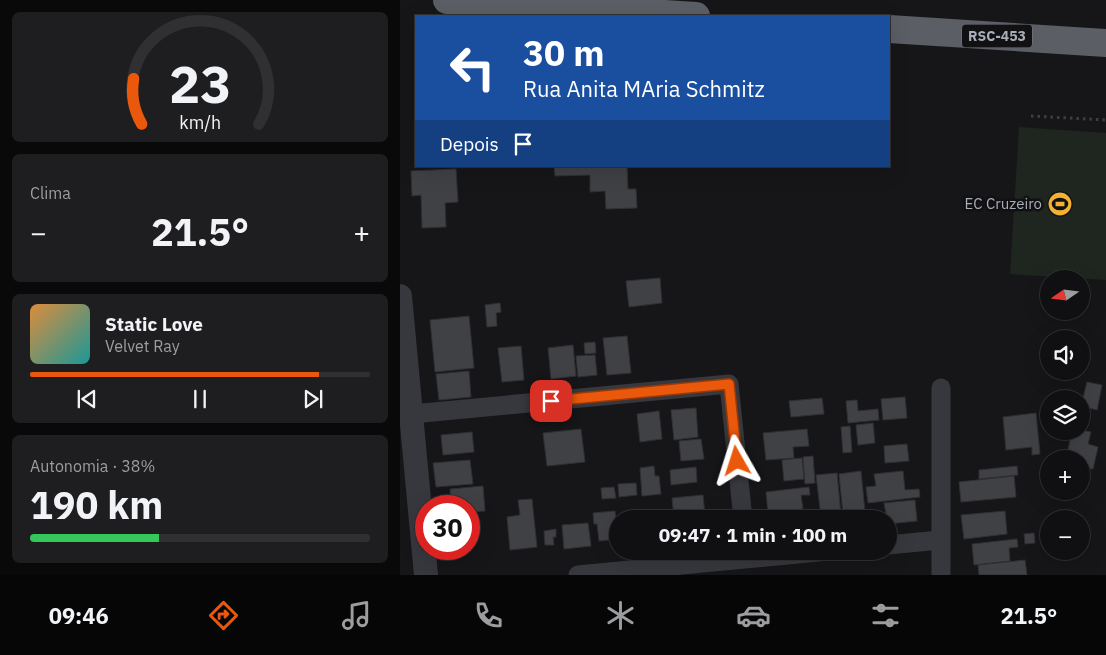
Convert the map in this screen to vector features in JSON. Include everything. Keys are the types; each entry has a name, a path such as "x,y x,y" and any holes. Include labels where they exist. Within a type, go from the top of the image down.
{"highway":[{"path":"447,0 680,15"},
{"name":"RSC-453","path":"890,29 1106,43"}],"street":[{"path":"400,296 426,575"},
{"path":"412,414 729,384 742,510"},
{"path":"941,388 941,575"},
{"path":"897,544 940,540"},
{"path":"578,575 763,560"}],"path":[{"path":"1031,116 1106,120"}],"shaded area":[{"name":"EC Cruzeiro","path":"1019,127 1106,133 1106,280 1090,279 1090,270 1040,270 1040,276 1010,274"}],"building":[{"path":"554,167 627,167 628,189 636,189 637,208 606,209 605,191 590,192 590,175 555,176"},
{"path":"456,169 458,202 445,203 446,227 422,228 421,195 412,196 411,171"},
{"path":"660,278 662,303 629,307 626,281"},
{"path":"500,303 501,312 496,313 497,326 487,327 485,305"},
{"path":"469,316 474,368 435,372 430,320"},
{"path":"627,336 631,373 607,375 603,338"},
{"path":"595,342 596,353 585,354 584,343"},
{"path":"573,345 576,376 551,379 548,348"},
{"path":"521,346 524,380 502,382 498,348"},
{"path":"595,355 597,375 578,377 576,356"},
{"path":"469,371 471,397 439,400 436,374"},
{"path":"1087,382 1102,385 1097,410 1090,408 1090,390 1085,390"},
{"path":"905,397 907,418 883,420 881,399"},
{"path":"822,398 824,414 791,417 789,401"},
{"path":"857,400 858,411 878,409 879,420 848,423 846,401"},
{"path":"696,408 698,437 674,440 671,410"},
{"path":"659,411 662,439 640,442 637,414"},
{"path":"1036,413 1040,454 1032,455 1032,447 1006,450 1003,417"},
{"path":"873,423 875,443 858,445 856,425"},
{"path":"850,426 852,452 843,453 841,427"},
{"path":"581,429 585,462 547,466 543,433"},
{"path":"807,429 809,446 793,447 794,458 766,460 763,433"},
{"path":"472,432 474,452 443,455 441,435"},
{"path":"701,439 704,459 681,461 679,441"},
{"path":"1070,440 1089,440 1088,444 1098,447 1093,469 1090,468 1090,450 1068,450"},
{"path":"907,444 909,461 885,463 884,446"},
{"path":"813,456 815,483 805,484 803,457"},
{"path":"802,458 804,479 784,481 782,460"},
{"path":"470,460 473,484 436,487 433,463"},
{"path":"654,466 655,476 659,476 661,494 642,496 640,468"},
{"path":"1017,466 1018,475 979,479 979,470"},
{"path":"696,467 697,482 671,485 670,470"},
{"path":"861,471 865,510 843,510 839,474"},
{"path":"903,471 905,490 919,489 920,497 868,503 866,487 876,486 874,474"},
{"path":"837,473 841,510 820,510 816,475"},
{"path":"1014,476 1016,497 961,502 959,482"},
{"path":"636,483 637,495 619,497 618,484"},
{"path":"483,486 485,511 480,511 480,495 450,495 450,489"},
{"path":"614,487 616,498 602,499 601,488"},
{"path":"809,487 810,495 801,495 803,509 768,510 766,492"},
{"path":"703,495 704,510 673,510 672,498"},
{"path":"532,499 537,547 510,550 507,517 520,515 518,500"},
{"path":"915,500 917,521 897,523 897,510 885,510 884,503"},
{"path":"1005,511 1007,534 964,539 961,515"},
{"path":"609,512 609,540 599,541 597,524 594,524 593,513"},
{"path":"588,523 591,546 564,549 562,525"},
{"path":"556,529 556,537 553,537 554,545 545,545 544,531"},
{"path":"1034,533 1035,543 1025,544 1024,534"},
{"path":"1017,539 1018,547 1009,548 1010,561 974,565 972,544"},
{"path":"1025,560 1027,575 979,575 978,565"}],"place":[{"name":"EC Cruzeiro","path":"1060,204"}],"route":[{"path":"551,401 729,384 737,461"}]}
